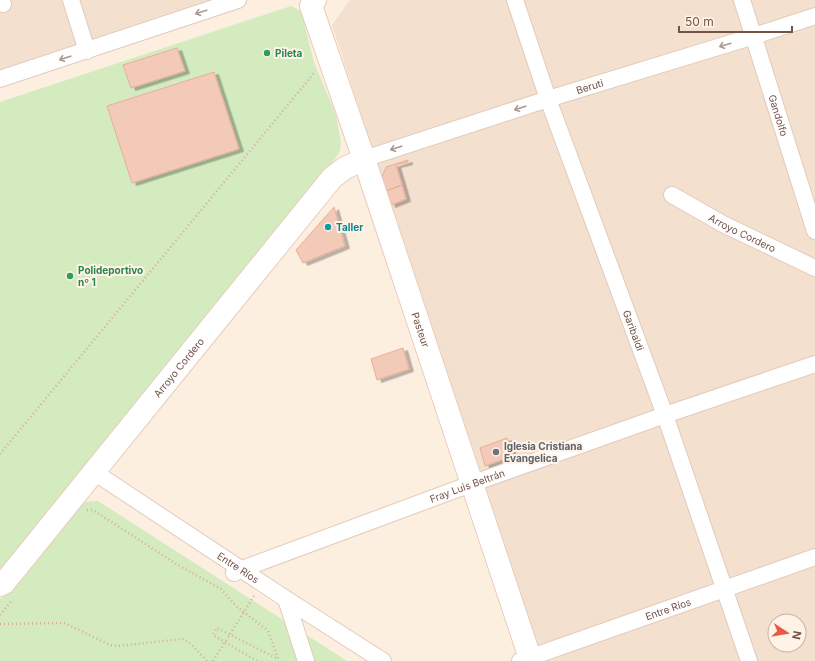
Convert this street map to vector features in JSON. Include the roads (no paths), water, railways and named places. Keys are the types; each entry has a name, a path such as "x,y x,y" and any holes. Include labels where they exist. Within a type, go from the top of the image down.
{"street":[{"path":"71,0 87,51"},
{"path":"0,79 238,0"},
{"name":"Garibaldi","path":"515,0 548,99 665,415 749,661"},
{"name":"Gandolfo","path":"742,0 815,231"},
{"name":"Pasteur","path":"312,2 328,56 364,159 527,660"},
{"name":"Beruti","path":"364,159 548,99 815,16"},
{"name":"Arroyo Cordero","path":"7,591 4,583 332,178 345,168 364,159"},
{"name":"Arroyo Cordero","path":"672,195 723,224 815,268"},
{"name":"Fray Luis Beltrán","path":"238,571 471,484 665,415 815,364"},
{"name":"Entre Ríos","path":"92,475 238,571 366,661"},
{"name":"Entre Ríos","path":"527,660 815,557"},
{"name":"Entre Ríos","path":"238,571 258,589 383,661"},
{"path":"288,605 306,661"}],"place":[{"name":"Pileta","path":"267,53"},
{"name":"Taller","path":"328,227"},
{"name":"Polideportivo nº 1","path":"70,276"},
{"name":"Iglesia Cristiana Evangelica","path":"496,452"}]}
